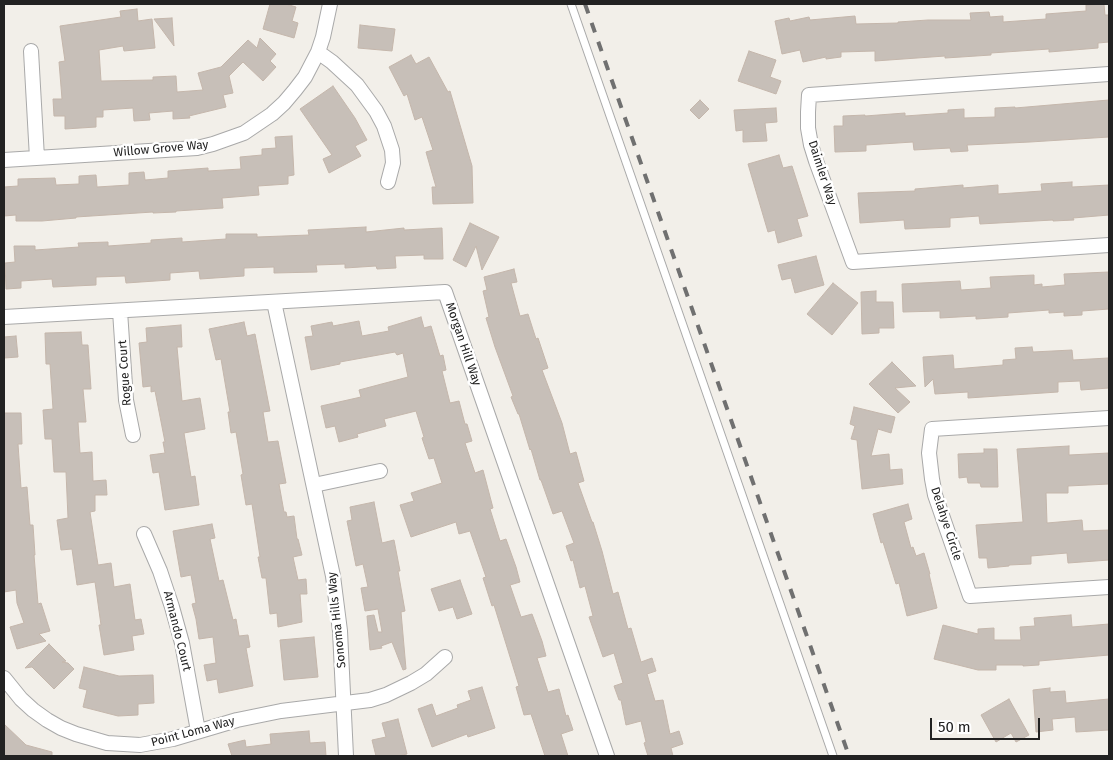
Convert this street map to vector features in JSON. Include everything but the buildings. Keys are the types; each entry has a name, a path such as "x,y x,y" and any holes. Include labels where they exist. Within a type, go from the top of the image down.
{"street":[{"name":"Willow Grove Way","path":"4,160 180,150 213,144 244,132 272,114 284,103 305,77 318,52 330,4"},
{"path":"31,51 37,158"},
{"path":"318,52 357,84 376,111 384,126 392,150 393,163 388,182"},
{"name":"Daimler Way","path":"1109,74 809,95 808,112 808,128 816,161 854,262 1109,245"},
{"name":"Morgan Hill Way","path":"4,317 445,292 606,756"},
{"name":"Sonoma Hills Way","path":"274,302 333,576 338,612 346,756"},
{"name":"Rogue Court","path":"120,311 126,400 132,435"},
{"name":"Delahye Circle","path":"1109,418 932,429 929,453 935,495 970,596 1109,587"},
{"path":"314,485 380,471"},
{"name":"Armando Court","path":"144,534 160,571 182,643 198,731"},
{"name":"Point Loma Way","path":"4,678 21,699 47,720 91,739 107,743 140,744 156,743 237,720 281,711 370,700 411,683 426,674 445,657"}],"lane":[{"path":"572,4 833,756"}],"railway":[{"path":"585,4 849,756"}]}
